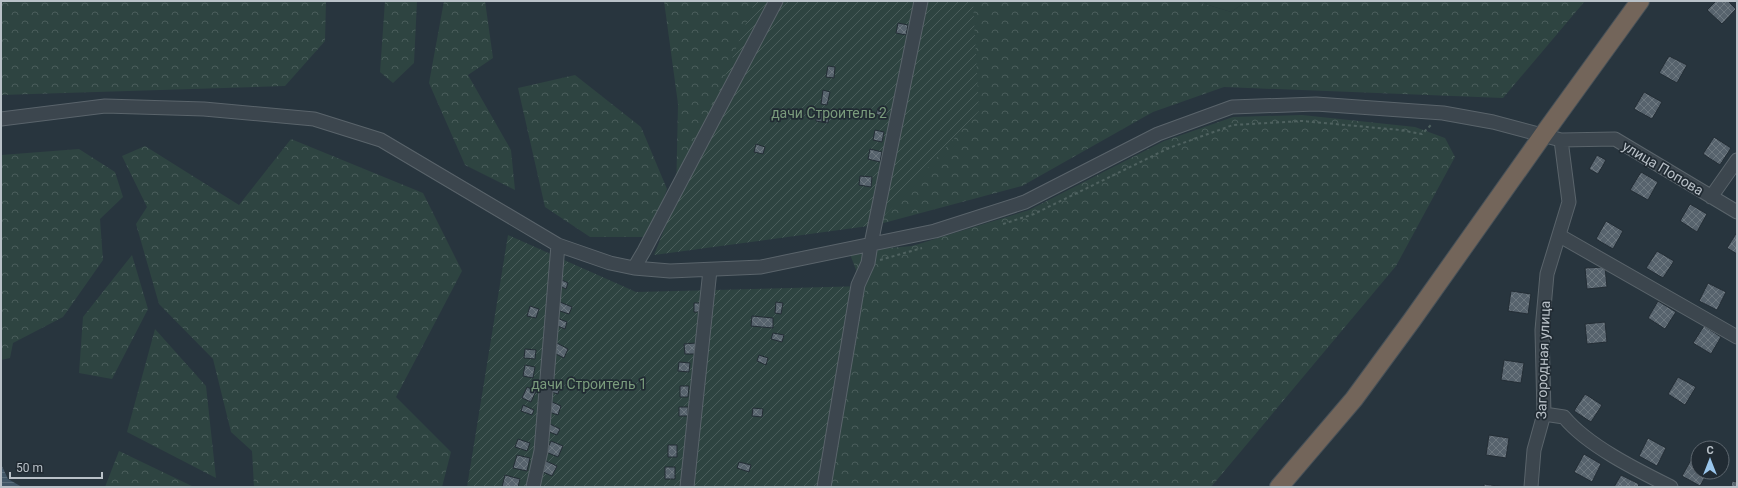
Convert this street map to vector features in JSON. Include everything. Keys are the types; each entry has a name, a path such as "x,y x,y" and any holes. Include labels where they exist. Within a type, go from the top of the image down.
{"highway":[{"path":"1279,487 1358,393 1412,320 1640,1"}],"street":[{"path":"634,268 776,1"},
{"path":"824,487 858,285 868,264 921,1"},
{"name":"улица Попова","path":"1,119 105,106 204,109 314,119 381,140 558,245 586,256 634,268 670,271 761,267 935,231 1025,202 1158,134 1232,107 1316,104 1443,113 1494,122 1561,140 1615,139 1737,212"},
{"name":"Загородная улица","path":"1531,487 1534,450 1544,414 1542,330 1547,274 1560,236 1569,202 1561,140"},
{"path":"1711,197 1737,160"},
{"path":"1560,236 1737,337"},
{"path":"533,487 541,452 558,245"},
{"path":"687,487 710,270"},
{"path":"1544,414 1564,417 1574,430 1632,468 1671,487"}],"path":[{"path":"996,226 1034,214 1169,148 1233,124 1302,121 1400,130 1422,134 1443,113"},
{"path":"868,264 929,246"}],"green space":[{"path":"1,1 326,1 325,41 285,86 1,95"},
{"path":"385,1 417,1 414,63 393,83 380,72"},
{"path":"444,1 485,1 493,58 468,75 511,150 515,190 465,165 429,83"},
{"path":"664,1 761,1 675,242 678,104"},
{"name":"дачи Строитель 2","path":"755,1 973,1 979,111 876,225 654,255"},
{"path":"957,1 1195,1 1231,12 1247,1 1585,1 1503,98 1224,87 1153,112 1022,186 876,225"},
{"path":"1195,1 1247,1 1231,12"},
{"path":"575,75 641,127 667,189 650,237 590,237 545,207 518,88"},
{"path":"1302,115 1415,127 1445,138 1455,157 1396,266 1211,487 813,487 859,278 850,254 877,249 912,246 1029,210 1164,141 1233,117"},
{"path":"291,139 423,193 462,271 396,397 451,452 442,487 254,487 252,451 231,432 213,359 159,304 136,224 147,207 122,156 145,146 239,205"},
{"path":"79,149 115,172 123,197 100,219 103,260 63,317 13,343 10,358 1,360 1,155"},
{"name":"дачи Строитель 1","path":"508,235 636,292 866,286 830,487 467,487"},
{"path":"132,255 148,309 112,379 79,373 83,317"},
{"path":"155,329 206,386 216,478 127,432"},
{"path":"119,451 194,487 105,487"}],"water":[{"path":"1,464 8,479 22,487 1,487"}],"building":[{"path":"1716,1 1728,1 1736,9 1722,24 1707,10"},
{"path":"898,23 908,25 906,35 896,33"},
{"path":"1669,56 1687,65 1677,83 1659,73"},
{"path":"828,66 835,67 834,78 826,77"},
{"path":"823,90 830,92 827,105 821,104"},
{"path":"1644,92 1662,102 1652,119 1634,109"},
{"path":"878,108 886,110 884,117 876,114"},
{"path":"817,109 830,112 828,123 816,121"},
{"path":"875,130 884,132 882,142 873,140"},
{"path":"1714,137 1731,148 1720,165 1703,154"},
{"path":"756,144 765,147 763,154 754,152"},
{"path":"870,149 882,152 880,162 868,159"},
{"path":"1597,155 1606,160 1598,174 1589,169"},
{"path":"1641,172 1658,182 1648,200 1630,190"},
{"path":"860,176 872,177 871,187 859,185"},
{"path":"1690,204 1707,214 1697,232 1680,221"},
{"path":"1606,221 1623,231 1613,249 1596,239"},
{"path":"1737,232 1737,254 1727,248"},
{"path":"1657,251 1674,261 1663,278 1646,268"},
{"path":"1605,267 1607,287 1587,289 1585,268"},
{"path":"558,278 568,283 566,289 556,284"},
{"path":"1708,283 1726,292 1717,310 1699,301"},
{"path":"1511,291 1531,294 1528,314 1508,311"},
{"path":"1658,301 1676,312 1665,329 1648,318"},
{"path":"560,302 572,307 569,314 557,310"},
{"path":"776,302 783,303 781,314 775,313"},
{"path":"694,303 702,303 702,312 694,312"},
{"path":"530,306 539,309 536,318 527,316"},
{"path":"752,316 773,318 773,328 751,326"},
{"path":"557,318 567,322 565,329 555,325"},
{"path":"1605,322 1607,342 1587,344 1585,324"},
{"path":"1704,326 1721,337 1711,354 1693,343"},
{"path":"773,333 784,335 782,342 771,339"},
{"path":"557,343 568,349 564,358 552,352"},
{"path":"696,343 697,354 685,354 684,344"},
{"path":"525,349 536,350 535,359 524,358"},
{"path":"759,355 768,358 766,365 757,361"},
{"path":"1504,360 1524,363 1521,383 1501,380"},
{"path":"679,362 690,363 689,372 678,371"},
{"path":"525,365 535,367 533,378 523,376"},
{"path":"1678,377 1696,387 1685,405 1668,394"},
{"path":"550,384 560,387 558,394 548,391"},
{"path":"680,386 689,386 688,397 680,397"},
{"path":"527,387 536,391 531,402 522,398"},
{"path":"1585,394 1602,405 1591,422 1574,411"},
{"path":"550,401 561,406 558,415 546,411"},
{"path":"523,405 534,410 532,415 521,411"},
{"path":"679,407 688,407 688,416 679,416"},
{"path":"753,408 763,409 762,417 752,416"},
{"path":"550,424 560,429 557,435 547,431"},
{"path":"1489,435 1509,438 1506,458 1486,455"},
{"path":"1648,438 1666,448 1657,466 1639,456"},
{"path":"518,439 530,443 527,451 515,447"},
{"path":"551,441 563,446 558,457 546,452"},
{"path":"668,445 677,445 677,457 668,457"},
{"path":"1584,454 1601,464 1592,482 1574,472"},
{"path":"517,455 530,458 527,471 513,468"},
{"path":"546,461 557,466 552,476 541,471"},
{"path":"739,462 751,465 749,472 737,468"},
{"path":"1690,462 1690,480 1703,480 1700,486 1682,476"},
{"path":"665,467 675,467 675,479 665,479"},
{"path":"505,475 520,479 518,487 502,487"},
{"path":"1621,475 1639,484 1638,487 1614,487"},
{"path":"1732,481 1737,482 1737,487 1731,487"},
{"path":"1484,484 1504,487 1484,487"}]}
